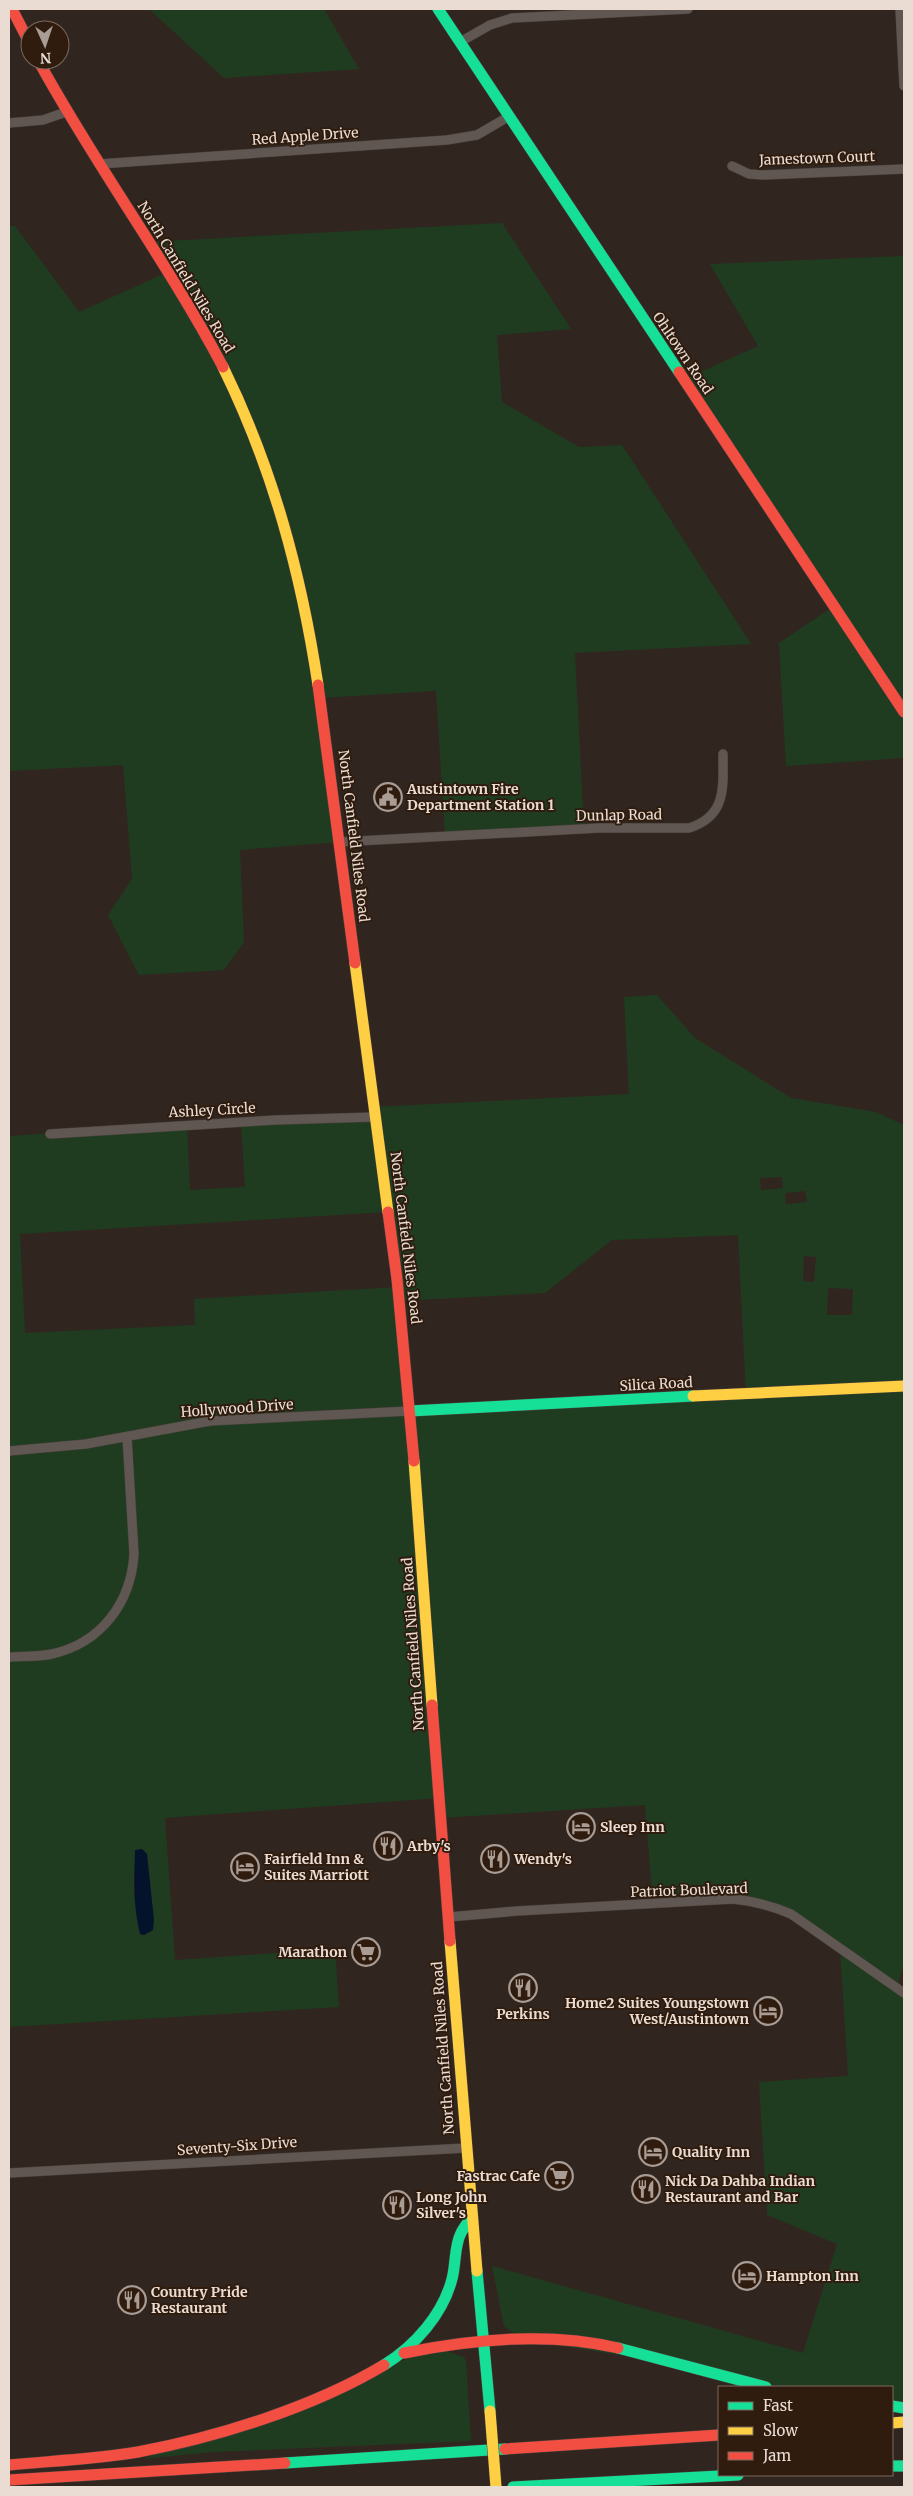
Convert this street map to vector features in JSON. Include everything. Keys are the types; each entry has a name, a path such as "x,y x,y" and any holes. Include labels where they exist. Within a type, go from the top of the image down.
{"main road":[{"path":"12,9 20,25"},
{"name":"Ohltown Road","path":"438,9 904,712"},
{"name":"North Canfield Niles Road","path":"43,70 66,112 208,337 240,402 273,486 308,618 398,1279 410,1411 466,2148 496,2487"},
{"name":"Silica Road","path":"410,1411 516,1404 904,1386"},
{"path":"9,2465 137,2452 219,2433 314,2400 374,2371 404,2353 417,2340 440,2308 452,2280 460,2234 472,2217"},
{"path":"404,2353 439,2346 539,2340 597,2343 762,2386"},
{"path":"9,2480 718,2435"},
{"path":"513,2487 719,2476"}],"street":[{"path":"460,42 490,25 512,18 688,9"},
{"path":"900,9 904,86"},
{"path":"9,123 43,120 66,112"},
{"name":"Red Apple Drive","path":"99,164 447,140 477,135 508,117"},
{"name":"Jamestown Court","path":"732,166 750,174 763,175 904,169"},
{"name":"Dunlap Road","path":"339,842 598,828 689,828 701,824 712,816 721,801 723,754"},
{"name":"Ashley Circle","path":"50,1134 375,1116"},
{"name":"Hollywood Drive","path":"9,1452 86,1444 210,1421 410,1411"},
{"path":"9,1657 51,1654 73,1647 104,1626 123,1602 133,1571 134,1554 127,1437"},
{"name":"Patriot Boulevard","path":"449,1917 713,1900 752,1901 773,1906 791,1914 904,1992"},
{"name":"Seventy-Six Drive","path":"9,2173 466,2148"}],"green space":[{"path":"149,9 324,9 359,69 224,78"},
{"path":"502,223 571,329 497,335 502,402 579,447 622,445 751,644 575,653 584,829 445,836 436,691 320,698 339,842 240,850 244,942 224,970 139,975 108,915 132,879 123,765 9,771 9,226 15,226 79,312 168,272 148,242"},
{"path":"904,256 904,758 786,766 779,643 834,606 683,380 758,346 710,264"},
{"path":"657,995 695,1038 791,1098 876,1112 904,1125 904,1964 897,1987 904,1993 904,2408 893,2406 893,2386 762,2386 685,2365 523,2340 504,2326 492,2266 803,2353 837,2244 767,2215 759,2082 848,2076 840,1947 807,1924 761,1903 653,1904 645,1805 441,1818 439,1798 165,1818 175,1960 335,1949 339,2007 9,2027 9,1136 187,1125 190,1190 245,1187 241,1122 375,1117 374,1107 629,1094 624,997","holes":["782,1177 783,1188 761,1190 760,1178","805,1191 807,1202 786,1204 785,1193","389,1212 398,1287 194,1299 195,1325 25,1333 20,1234","738,1235 746,1394 410,1411 400,1301 545,1293 612,1240","804,1256 816,1257 814,1282 803,1281","828,1288 853,1289 852,1315 827,1315","147,1854 148,1878 140,1934 134,1895 134,1873"]},
{"path":"444,2350 464,2357 466,2361 471,2441 212,2452 143,2459 413,2357"}],"water":[{"path":"142,1849 147,1854 154,1920 153,1930 144,1935 140,1934 134,1892 135,1850"}],"traffic: fast":[{"path":"438,9 679,372"},
{"path":"410,1411 693,1396"},
{"path":"384,2365 417,2339 435,2317 448,2292 452,2279 459,2238 472,2217"},
{"path":"477,2271 490,2411"},
{"path":"618,2348 762,2386"},
{"path":"893,2406 904,2408"},
{"path":"285,2463 505,2449"},
{"path":"893,2466 904,2466"},
{"path":"513,2487 719,2476"}],"traffic: slow":[{"path":"223,367 257,444 283,522 303,602 318,685"},
{"path":"355,963 388,1212"},
{"path":"693,1396 904,1386"},
{"path":"414,1461 432,1705"},
{"path":"450,1941 477,2271"},
{"path":"490,2411 496,2487"},
{"path":"893,2423 904,2422"}],"traffic: jam":[{"path":"12,9 20,25"},
{"path":"44,70 178,289 223,367"},
{"path":"679,372 904,712"},
{"path":"318,685 355,963"},
{"path":"388,1212 397,1279 414,1461"},
{"path":"432,1705 450,1941"},
{"path":"404,2353 457,2344 511,2339 565,2340 618,2348"},
{"path":"9,2465 138,2452 200,2438 265,2419 296,2407 357,2380 384,2365"},
{"path":"505,2449 718,2435"},
{"path":"9,2480 285,2463"}],"place":[{"name":"Austintown Fire Department Station 1","path":"388,797"},
{"name":"Sleep Inn","path":"581,1827"},
{"name":"Arby's","path":"388,1846"},
{"name":"Wendy's","path":"495,1859"},
{"name":"Fairfield Inn & Suites Marriott","path":"245,1867"},
{"name":"Marathon","path":"366,1952"},
{"name":"Perkins","path":"523,1988"},
{"name":"Home2 Suites Youngstown West/Austintown","path":"768,2011"},
{"name":"Quality Inn","path":"653,2152"},
{"name":"Fastrac Cafe","path":"559,2176"},
{"name":"Nick Da Dahba Indian Restaurant and Bar","path":"646,2189"},
{"name":"Long John Silver's","path":"397,2205"},
{"name":"Hampton Inn","path":"747,2276"},
{"name":"Country Pride Restaurant","path":"132,2300"}]}
